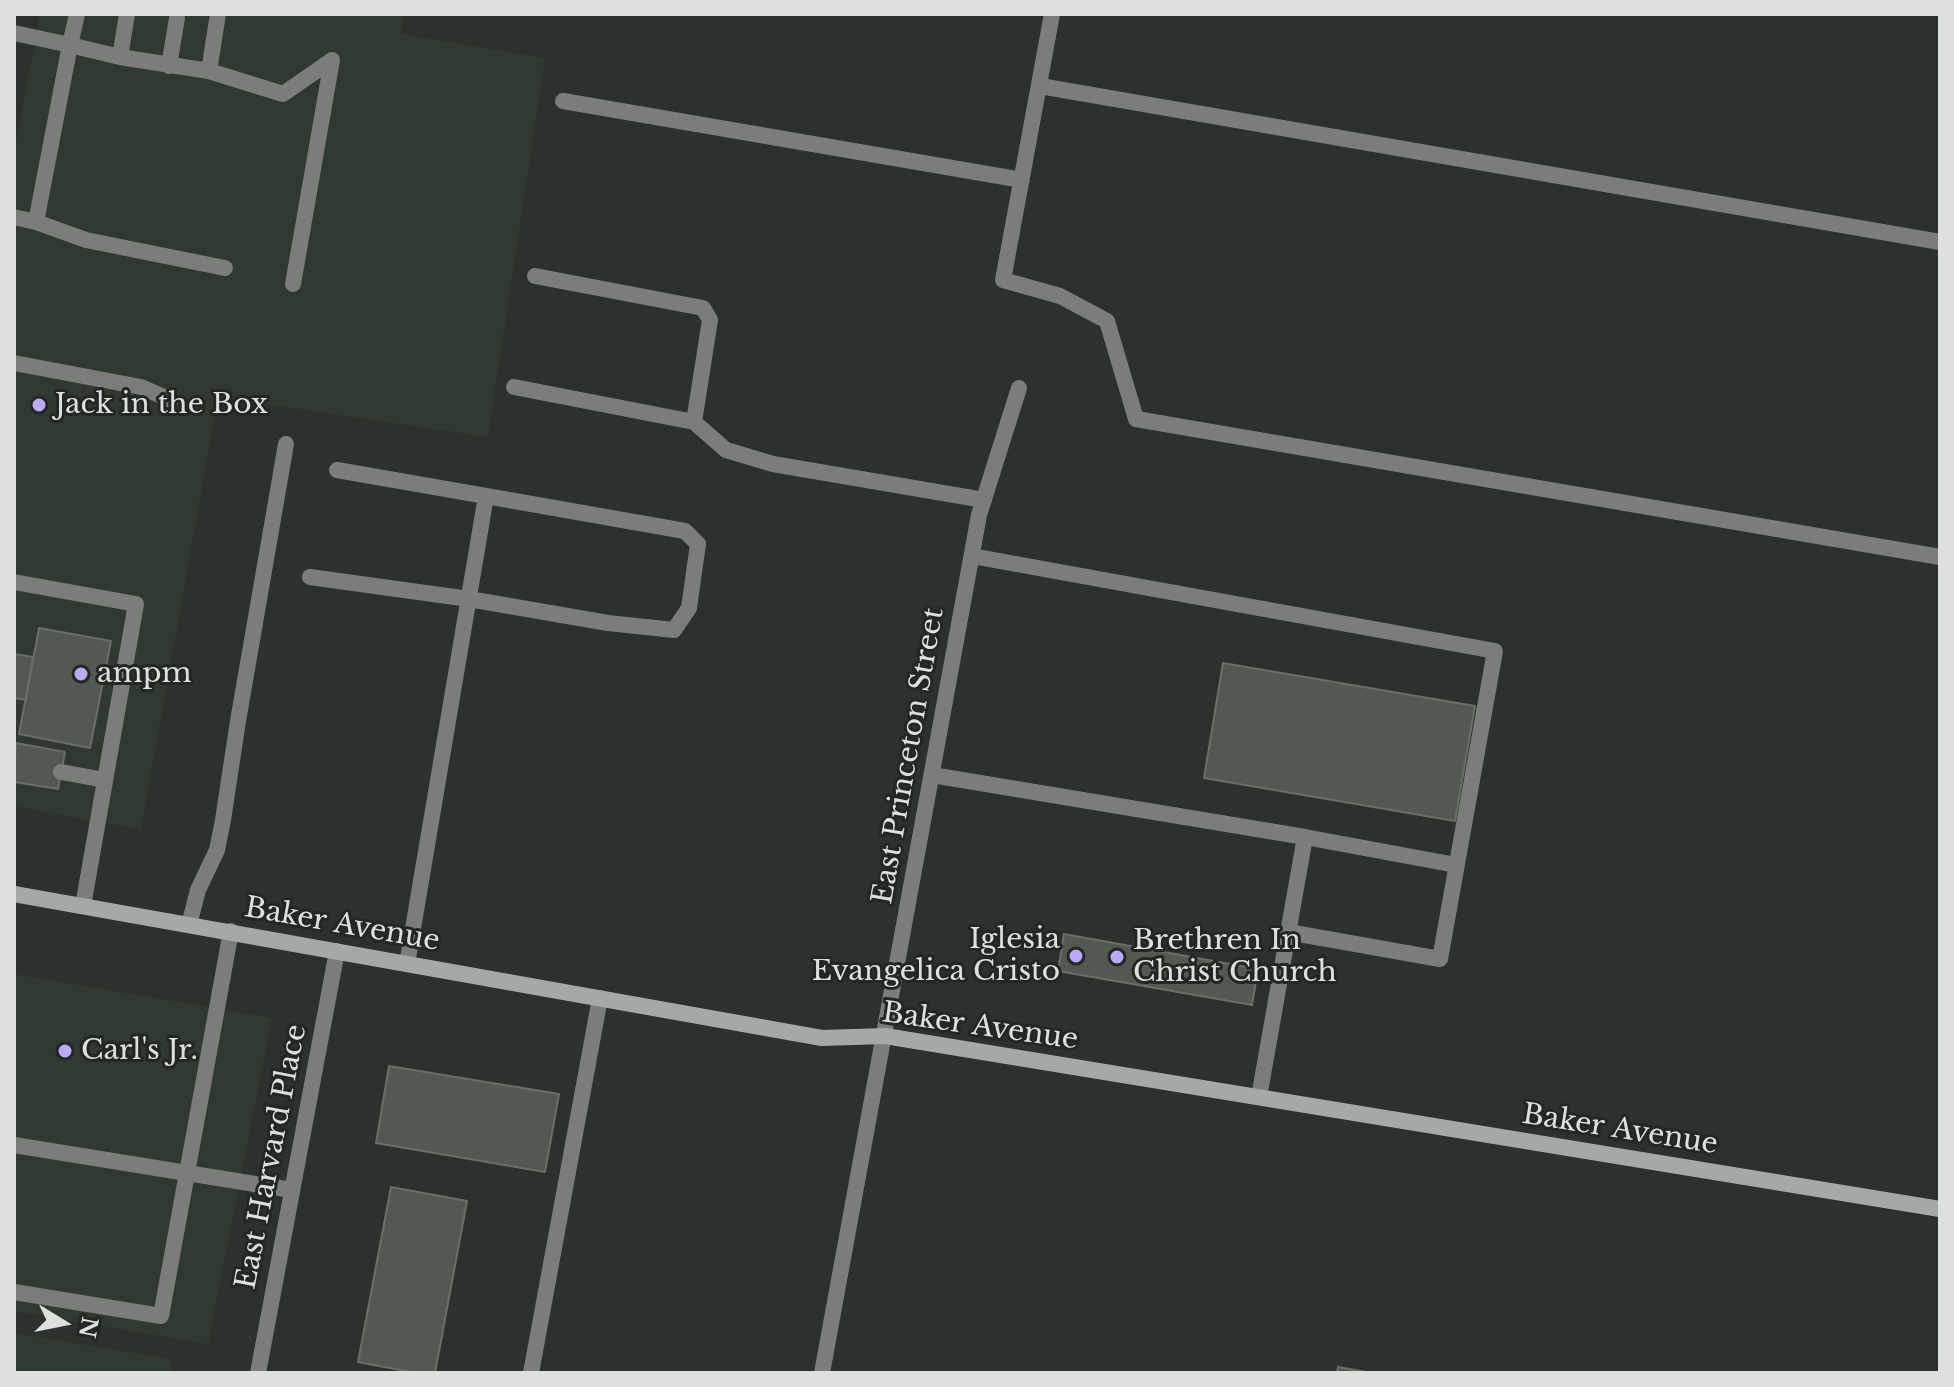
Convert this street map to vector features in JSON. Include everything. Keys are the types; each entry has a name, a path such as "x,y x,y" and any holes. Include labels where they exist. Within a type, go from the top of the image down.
{"street":[{"path":"36,222 77,14"},
{"path":"120,57 127,14"},
{"path":"209,71 218,14"},
{"path":"1052,14 1003,280 1060,296 1107,321 1136,419 1940,557"},
{"path":"169,66 177,18"},
{"path":"14,33 120,57 209,71 283,94 332,60 293,284"},
{"path":"1040,86 1940,242"},
{"path":"563,101 1022,180"},
{"path":"14,217 86,240 225,268"},
{"path":"535,276 703,308 710,320 694,422"},
{"path":"14,363 141,387 171,400"},
{"path":"514,387 694,422 726,450 773,464 984,500"},
{"name":"East Princeton Street","path":"822,1373 979,515 1019,388"},
{"path":"189,925 198,890 217,850 286,444"},
{"path":"310,577 469,599 608,623 674,630 689,608 698,544 685,531 337,470"},
{"path":"407,964 486,496"},
{"path":"972,556 1495,651 1440,959 1288,932"},
{"path":"14,582 136,604 83,906"},
{"path":"61,772 105,780"},
{"path":"932,775 1456,865"},
{"path":"1259,1097 1305,837"},
{"name":"Baker Avenue","path":"14,894 822,1038 885,1036 1940,1209"},
{"path":"14,1292 161,1316 231,931"},
{"name":"East Harvard Place","path":"258,1373 337,951"},
{"path":"531,1373 600,998"},
{"path":"14,1145 292,1190"}],"shaded area":[{"path":"40,14 404,14 400,34 545,58 488,437 218,397 141,830 14,806 14,154"},
{"path":"14,974 272,1018 208,1344 14,1311"},
{"path":"14,1333 170,1359 172,1373 14,1373"}],"building":[{"path":"39,628 111,641 90,748 19,734"},
{"path":"14,654 33,657 26,700 14,698"},
{"path":"1223,663 1475,706 1455,821 1204,778"},
{"path":"16,743 65,752 58,789 14,782"},
{"path":"1064,934 1258,969 1252,1005 1058,971"},
{"path":"389,1066 559,1094 545,1172 376,1143"},
{"path":"391,1187 467,1201 435,1373 416,1373 358,1362"},
{"path":"1338,1367 1372,1373 1337,1373"}],"place":[{"name":"Jack in the Box","path":"39,405"},
{"name":"ampm","path":"81,674"},
{"name":"Iglesia Evangelica Cristo","path":"1076,956"},
{"name":"Brethren In Christ Church","path":"1117,957"},
{"name":"Carl's Jr.","path":"65,1051"}]}
